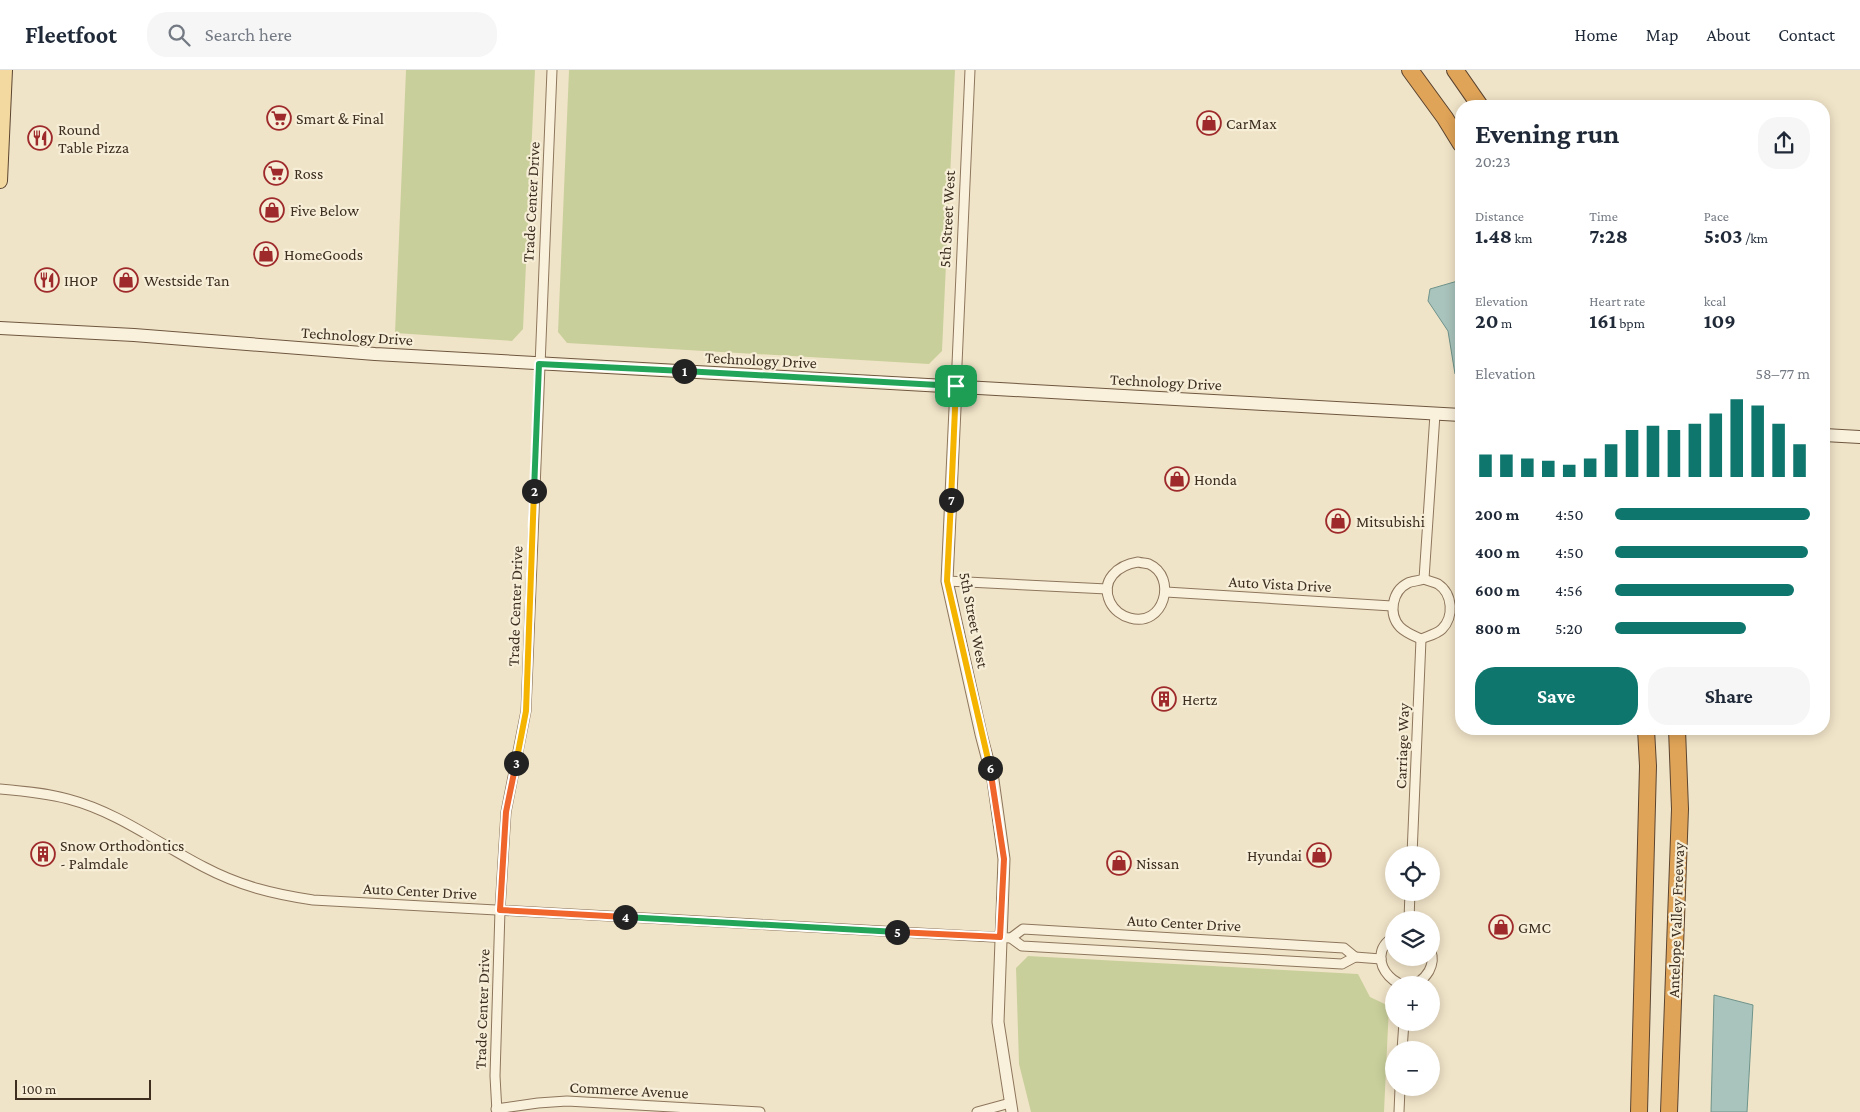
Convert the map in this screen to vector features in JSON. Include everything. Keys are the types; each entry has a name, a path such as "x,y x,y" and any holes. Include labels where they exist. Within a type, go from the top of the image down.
{"highway":[{"path":"1410,70 1455,134"},
{"path":"1455,70 1476,100"},
{"name":"Antelope Valley Freeway","path":"1639,1112 1648,766 1646,735"},
{"name":"Antelope Valley Freeway","path":"1669,1112 1680,809 1677,735"}],"main road":[{"path":"0,181 5,70"},
{"name":"Technology Drive","path":"0,328 134,335 375,354 539,364 1455,415"},
{"path":"1830,435 1860,437"}],"street":[{"name":"Trade Center Drive","path":"497,1111 495,1076 500,910 506,812 526,711 552,70"},
{"name":"5th Street West","path":"970,70 947,581 993,780 1004,859 1006,938 998,1022 1011,1108"},
{"path":"1424,579 1436,414"},
{"path":"1138,562 1150,564 1158,571 1166,592 1156,612 1149,618 1135,620 1121,616 1110,602 1107,589 1117,569 1126,564 1138,562"},
{"path":"1424,579 1438,584 1447,594 1451,610 1448,620 1441,630 1421,639 1400,627 1394,617 1392,606 1397,594 1407,584 1424,579"},
{"path":"947,581 1107,589"},
{"name":"Auto Vista Drive","path":"1166,592 1392,606"},
{"name":"Carriage Way","path":"1412,846 1421,639"},
{"name":"Auto Center Drive","path":"0,789 32,792 69,799 106,813 143,831 203,867 238,883 275,894 313,900 1006,938 1022,946 1300,962 1342,964 1355,957 1381,959"},
{"name":"Auto Center Drive","path":"1006,938 1023,929 1344,948 1355,957"},
{"path":"1385,946 1381,959 1388,976"},
{"path":"1399,1112 1400,1096"},
{"name":"Commerce Avenue","path":"497,1111 538,1103 567,1101 760,1112"},
{"path":"977,1112 1011,1108"}],"green space":[{"path":"406,70 535,70 523,329 512,341 395,333"},
{"path":"569,70 955,70 942,351 929,364 567,343 558,332"},
{"path":"1028,956 1358,974 1370,997 1385,1004 1385,1031 1388,1031 1387,1041 1385,1041 1384,1112 1031,1112 1019,1064 1016,968"}],"water":[{"path":"1455,282 1455,374 1448,331 1428,301 1430,289"},
{"path":"1714,995 1753,1005 1747,1112 1711,1112"}],"place":[{"name":"Smart & Final","path":"279,118"},
{"name":"CarMax","path":"1209,123"},
{"name":"Round Table Pizza","path":"40,138"},
{"name":"Ross","path":"276,173"},
{"name":"Five Below","path":"272,210"},
{"name":"HomeGoods","path":"266,254"},
{"name":"IHOP","path":"47,280"},
{"name":"Westside Tan","path":"126,280"},
{"name":"Honda","path":"1177,479"},
{"name":"Mitsubishi","path":"1338,521"},
{"name":"Hertz","path":"1164,699"},
{"name":"Snow Orthodontics - Palmdale","path":"43,854"},
{"name":"Hyundai","path":"1319,855"},
{"name":"Nissan","path":"1119,863"},
{"name":"GMC","path":"1501,927"}],"route":[{"path":"539,364 956,386 947,581 993,780 1004,859 1000,937 500,910 506,812 526,711 539,364"}]}
